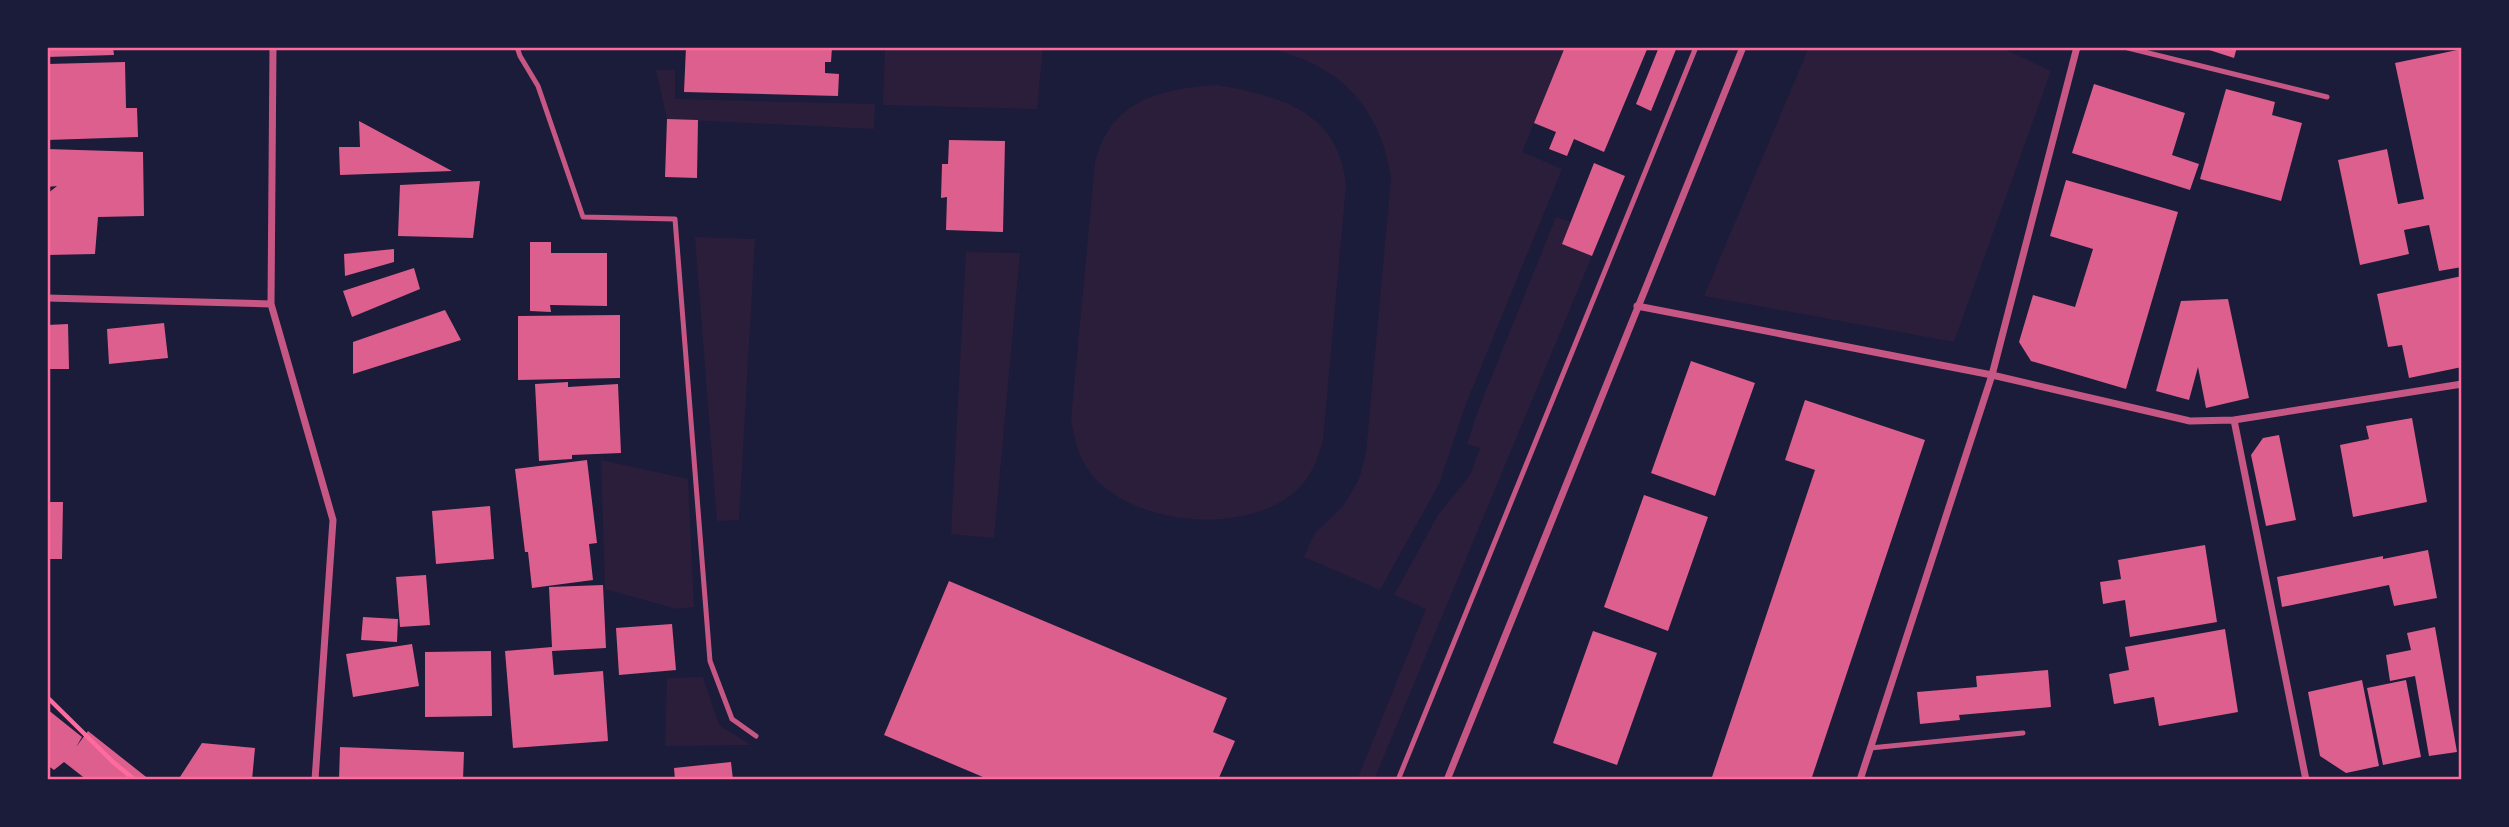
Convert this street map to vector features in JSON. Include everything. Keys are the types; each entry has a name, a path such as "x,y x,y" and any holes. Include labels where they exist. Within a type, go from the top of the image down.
{"street":[{"path":"273,47 271,304 333,520 315,780"},
{"path":"1447,780 1743,47"},
{"path":"1860,780 1992,375 2077,47"},
{"path":"47,298 271,304"},
{"path":"1637,306 1992,375 2190,421 2234,420 2462,384"},
{"path":"2234,420 2306,780"}],"lane":[{"path":"517,47 538,86 583,217 675,219 710,661 732,719 756,736"},
{"path":"1398,780 1696,47"},
{"path":"2124,47 2328,97"},
{"path":"1870,748 2023,733"}],"path":[{"path":"47,697 135,780"}],"shaded area":[{"path":"885,47 1043,47 1037,109 883,105"},
{"path":"1262,47 1565,48 1522,152 1562,169 1466,404 1439,484 1380,590 1304,557 1314,534 1344,505 1359,479 1366,453 1391,179 1386,153 1365,108 1333,75 1312,63"},
{"path":"1809,47 2000,47 2051,71 1954,342 1704,296"},
{"path":"656,70 675,70 675,99 875,104 874,129 667,119"},
{"path":"1217,85 1284,102 1319,124 1332,140 1341,160 1346,185 1323,441 1315,464 1297,490 1269,508 1244,516 1187,519 1159,514 1110,491 1091,474 1083,462 1071,419 1095,163 1102,142 1112,125 1140,102 1176,90"},
{"path":"1556,217 1571,222 1592,256 1374,780 1357,780 1426,609 1394,595 1438,515 1470,475 1480,448 1467,444 1479,408"},
{"path":"695,237 755,239 739,520 717,521"},
{"path":"966,252 1020,253 994,538 951,534"},
{"path":"601,460 688,479 694,607 676,609 605,589"},
{"path":"703,677 719,725 751,745 665,746 667,678"}],"building":[{"path":"47,47 113,47 114,55 47,57"},
{"path":"686,47 832,47 831,62 825,62 825,73 839,74 838,96 684,92"},
{"path":"1565,47 1648,47 1604,152 1574,139 1567,156 1549,149 1556,132 1534,123"},
{"path":"1659,47 1677,47 1651,111 1636,104"},
{"path":"2200,47 2237,47 2234,58"},
{"path":"2462,49 2462,267 2439,271 2429,225 2404,230 2409,254 2360,265 2338,160 2387,149 2398,204 2424,199 2395,63"},
{"path":"125,62 126,108 137,108 138,137 47,140 47,64"},
{"path":"2094,84 2185,113 2172,155 2199,164 2190,190 2072,153"},
{"path":"2226,89 2275,102 2272,115 2302,123 2281,201 2200,179"},
{"path":"667,119 698,120 697,178 665,177"},
{"path":"359,121 452,171 340,175 339,147 360,147"},
{"path":"949,140 1005,141 1003,232 946,230 947,197 941,198 942,164 948,164"},
{"path":"47,149 143,152 144,216 98,217 95,254 47,255 47,194 57,186 47,187"},
{"path":"1594,163 1625,176 1592,256 1562,244"},
{"path":"2066,180 2178,212 2126,389 2031,361 2019,342 2033,295 2075,307 2093,249 2050,236"},
{"path":"480,181 473,238 398,236 400,185"},
{"path":"530,242 551,242 551,253 607,253 607,306 550,305 551,312 530,311"},
{"path":"394,249 394,262 345,276 344,254"},
{"path":"414,268 420,289 352,317 343,291"},
{"path":"2462,276 2462,367 2409,378 2402,345 2388,347 2377,294"},
{"path":"2228,299 2249,398 2206,408 2198,367 2189,400 2156,391 2181,301"},
{"path":"445,310 461,340 353,374 353,342"},
{"path":"620,315 620,378 518,380 518,316"},
{"path":"164,323 168,358 109,364 107,329"},
{"path":"68,324 69,369 47,369 47,325"},
{"path":"1691,361 1755,383 1715,496 1651,473"},
{"path":"568,382 568,387 618,384 621,453 572,455 572,459 539,461 535,384"},
{"path":"1805,400 1925,440 1811,780 1711,780 1815,470 1785,460"},
{"path":"2412,418 2427,502 2353,517 2340,445 2369,439 2366,426"},
{"path":"2279,435 2296,520 2266,526 2251,455 2263,438"},
{"path":"587,460 597,543 589,544 593,580 532,588 515,469"},
{"path":"1644,495 1708,517 1668,631 1604,607"},
{"path":"47,502 63,502 62,559 47,559"},
{"path":"490,506 494,559 436,564 432,511"},
{"path":"2205,545 2217,622 2130,637 2125,600 2103,604 2100,582 2121,579 2118,560"},
{"path":"2428,550 2437,598 2394,606 2389,585 2282,607 2277,577"},
{"path":"426,575 430,625 400,627 396,577"},
{"path":"949,581 1227,698 1213,732 1235,741 1218,780 990,780 884,735"},
{"path":"603,585 606,648 552,651 554,675 603,671 608,741 513,748 505,651 552,647 549,587"},
{"path":"363,617 398,619 397,642 361,640"},
{"path":"672,624 676,670 619,675 616,628"},
{"path":"2435,627 2457,752 2429,756 2415,676 2390,681 2386,655 2411,650 2407,633"},
{"path":"2225,629 2238,712 2159,726 2154,697 2114,704 2109,674 2129,670 2125,647"},
{"path":"1593,631 1657,653 1617,765 1553,743"},
{"path":"412,644 419,686 353,697 346,654"},
{"path":"491,651 492,716 425,717 425,652"},
{"path":"2048,670 2051,707 1959,715 1960,720 1920,724 1917,692 1977,687 1976,676"},
{"path":"2362,680 2379,766 2346,773 2320,756 2308,692"},
{"path":"2406,680 2421,757 2383,765 2367,688"},
{"path":"47,709 82,737 76,747 88,731 150,780 87,780 64,762 54,770 47,765"},
{"path":"202,743 255,748 252,780 178,780"},
{"path":"340,747 464,752 463,780 339,780"},
{"path":"731,762 733,780 675,780 674,768"}]}
